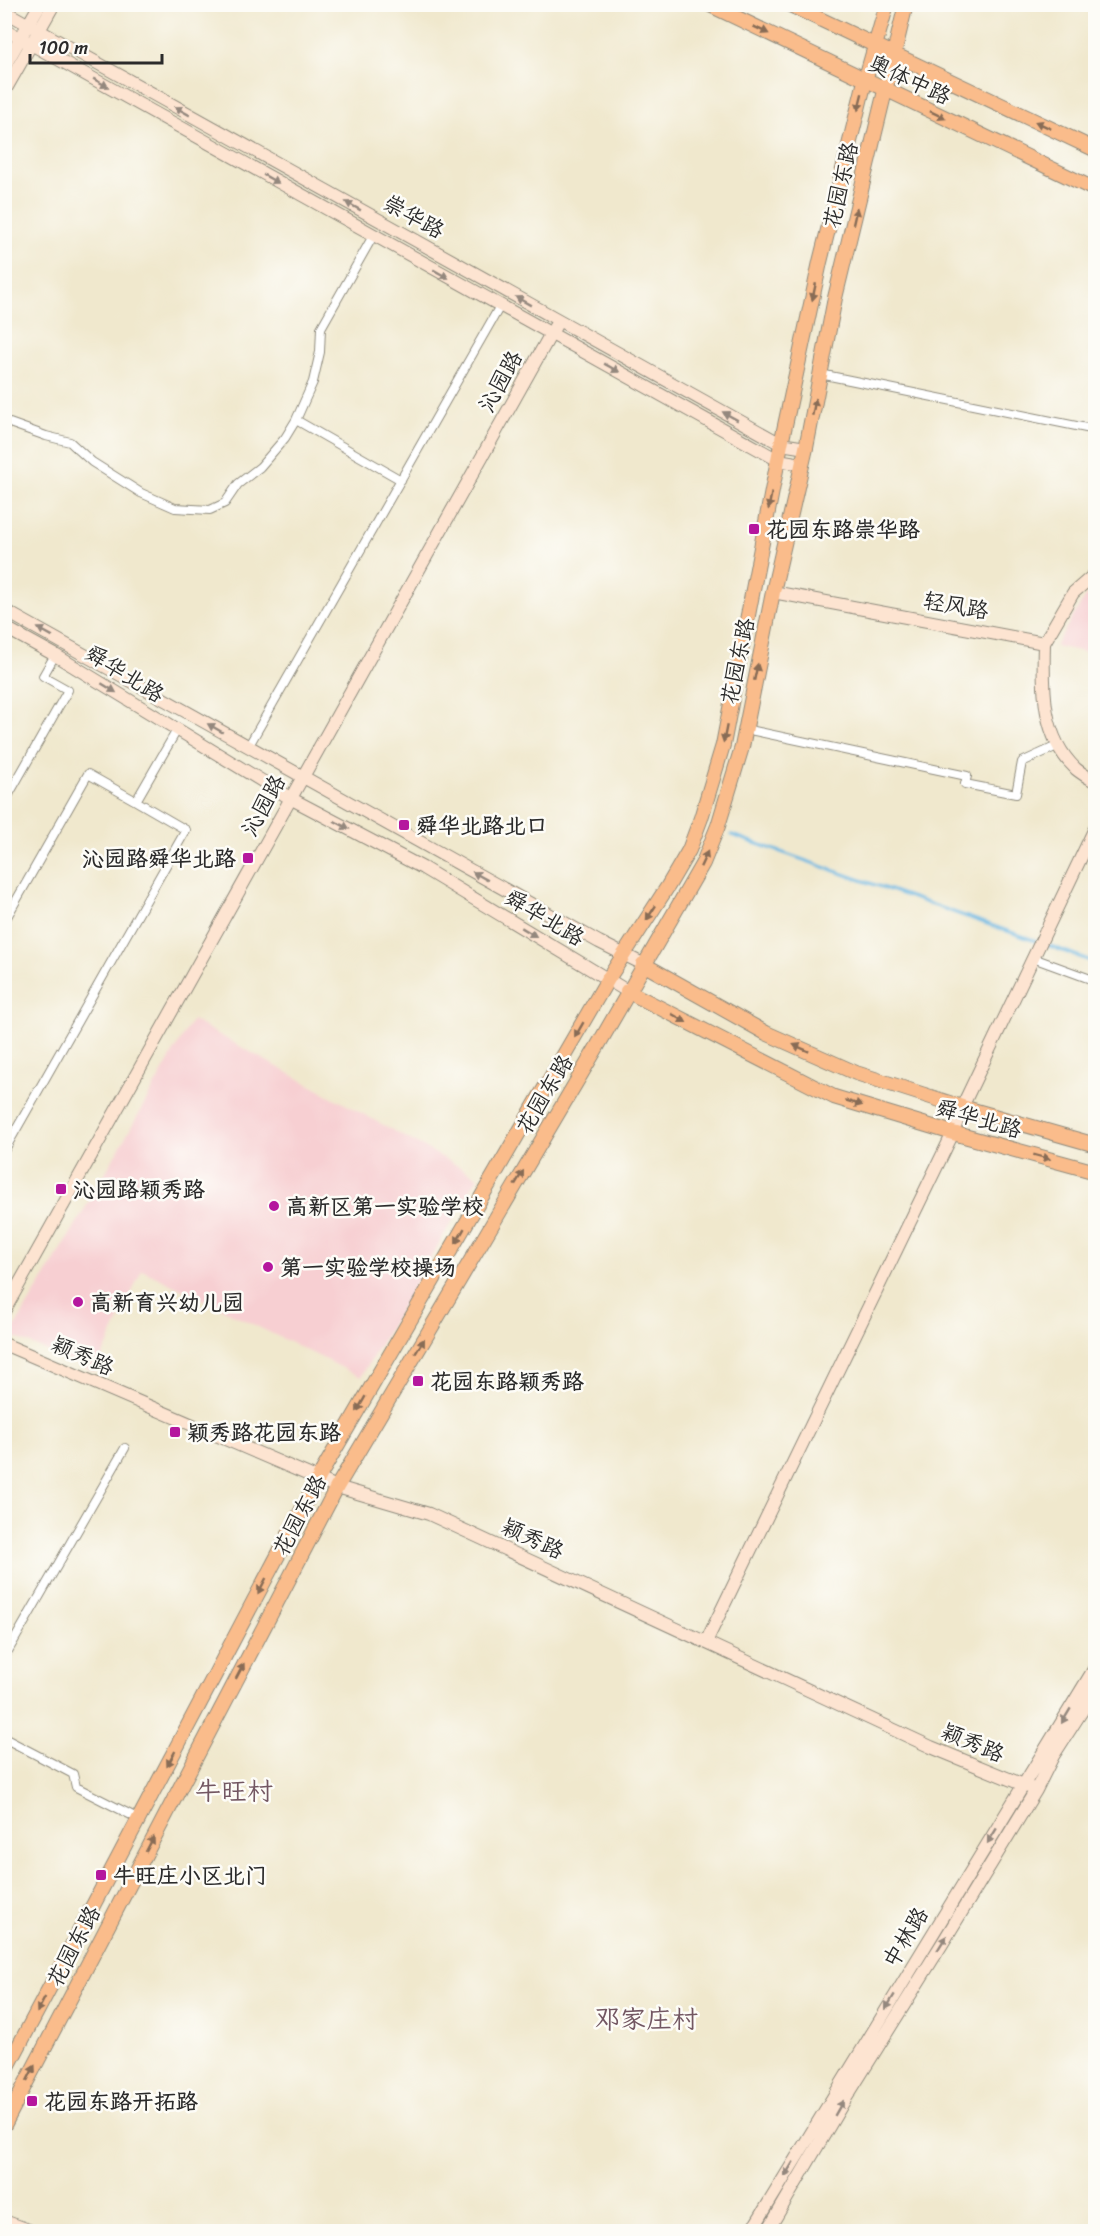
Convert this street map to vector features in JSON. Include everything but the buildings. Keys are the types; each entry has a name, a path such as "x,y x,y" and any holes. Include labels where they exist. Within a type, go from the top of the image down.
{"main road":[{"path":"34,28 40,4"},
{"path":"4,92 26,42 34,28 54,4"},
{"name":"奥体中路","path":"708,4 1095,190"},
{"name":"奥体中路","path":"788,4 1095,150"},
{"name":"花园东路","path":"4,2074 318,1479 608,980 684,859 701,818 723,746 781,444 820,262 865,81 887,4"},
{"name":"花园东路","path":"4,2125 337,1486 597,1047 703,863 718,826 745,729 806,448 835,298 906,4"},
{"name":"崇华路","path":"4,11 781,444 806,448"},
{"name":"崇华路","path":"4,29 778,460 802,464"},
{"path":"4,67 26,42"},
{"name":"沁园路","path":"4,1311 558,321"},
{"path":"1095,573 1073,593 1044,643 1043,683 1046,712 1057,746 1077,770 1095,782"},
{"name":"轻风路","path":"773,592 1044,643"},
{"name":"舜华北路","path":"4,610 766,1033 856,1073 962,1107 1095,1145"},
{"name":"舜华北路","path":"4,627 55,655 290,798 423,868 627,992 834,1097 1095,1172"},
{"path":"706,1642 953,1133 962,1107 1095,826"},
{"name":"颖秀路","path":"4,1344 318,1479 429,1514 931,1746 1036,1790"},
{"name":"中林路","path":"751,2232 1095,1666"},
{"name":"中林路","path":"767,2232 844,2101 1036,1790 1053,1756 1095,1689"},
{"path":"4,2221 34,2232"}],"street":[{"path":"4,421 70,442 92,462 141,493 175,508 210,510 225,503 238,484 260,467 285,438 296,420 313,382 320,352 321,328 373,236"},
{"path":"248,747 500,306"},
{"path":"820,374 1095,430"},
{"path":"296,420 401,480"},
{"path":"4,803 68,690 43,676 55,655"},
{"path":"745,729 967,776 965,784 1016,794 1022,762 1057,746"},
{"path":"136,801 177,730"},
{"path":"4,922 88,774 186,830 4,1151"},
{"path":"1038,947 1095,981"},
{"path":"4,1658 125,1448"},
{"path":"4,1738 73,1774 76,1787 139,1819"}],"shaded area":[{"path":"1095,587 1095,654 1055,646 1087,594"},
{"name":"高新区第一实验学校","path":"192,1020 478,1177 361,1377 142,1270 95,1372 10,1335 70,1235"}],"waterway":[{"path":"732,835 1036,941"},
{"path":"1042,943 1096,963"}],"place":[{"name":"花园东路崇华路","path":"754,529"},
{"name":"舜华北路北口","path":"404,825"},
{"name":"沁园路舜华北路","path":"248,858"},
{"name":"沁园路颖秀路","path":"61,1189"},
{"name":"高新区第一实验学校","path":"274,1206"},
{"name":"第一实验学校操场","path":"268,1267"},
{"name":"高新育兴幼儿园","path":"78,1302"},
{"name":"花园东路颖秀路","path":"418,1381"},
{"name":"颖秀路花园东路","path":"175,1432"},
{"name":"牛旺庄小区北门","path":"101,1875"},
{"name":"花园东路开拓路","path":"32,2101"}],"district":[{"name":"牛旺村","path":"234,1791"},
{"name":"邓家庄村","path":"646,2019"}]}
